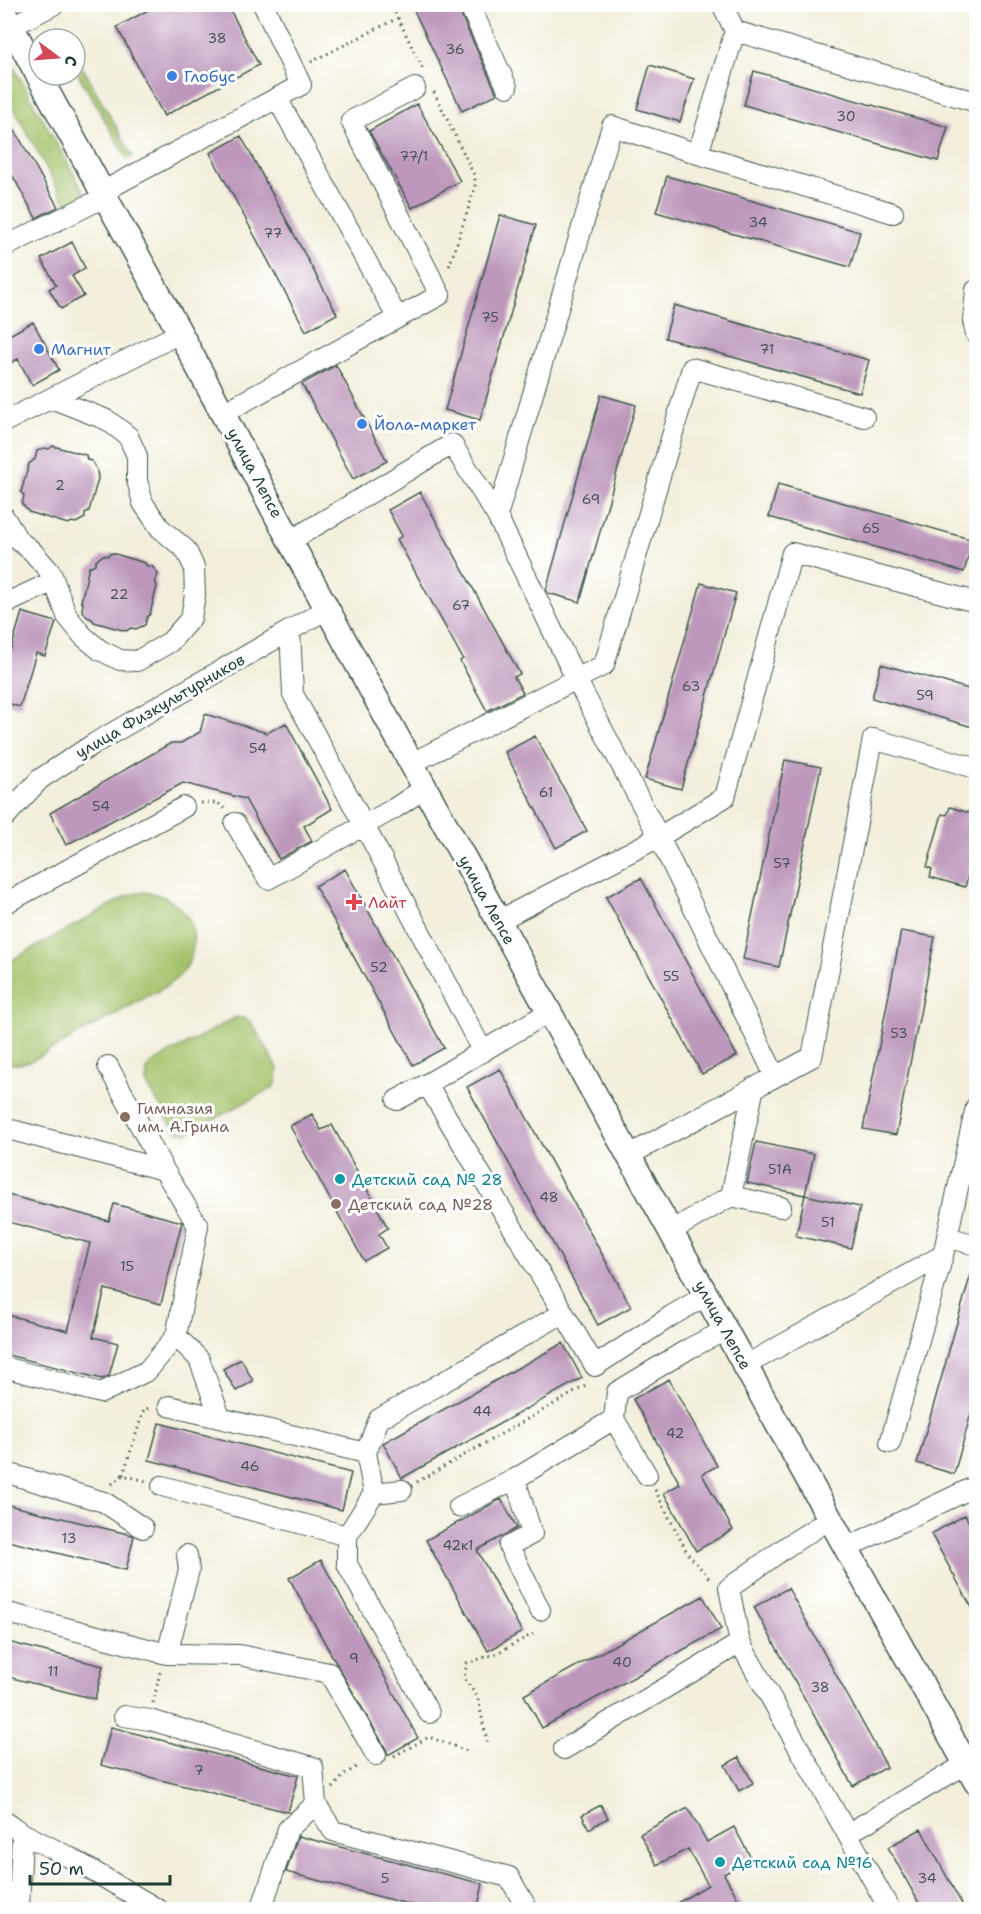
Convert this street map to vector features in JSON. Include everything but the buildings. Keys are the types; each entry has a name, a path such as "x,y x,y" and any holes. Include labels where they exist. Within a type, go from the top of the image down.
{"main road":[{"name":"улица Лепсе","path":"8,20 224,413 290,541 498,921 971,1773"}],"street":[{"path":"8,20 55,4"},
{"path":"4,247 301,85 262,4"},
{"path":"469,4 507,87"},
{"path":"698,154 735,31 722,4"},
{"path":"735,31 972,101"},
{"path":"224,413 440,295 351,121 425,85"},
{"path":"277,98 398,317"},
{"path":"497,516 612,126 893,213"},
{"path":"976,290 973,321 976,334"},
{"path":"4,422 180,333"},
{"path":"412,763 604,665 692,368 864,417"},
{"path":"4,517 18,540 44,562 67,616 82,636 100,650 120,660 137,661 170,642 191,618 195,595 194,567 186,550 160,528 142,502 137,456 128,436 107,420 51,398"},
{"path":"290,541 452,444 497,516 576,679 659,837 776,1076"},
{"path":"498,921 659,837 725,797 792,553 976,602"},
{"path":"4,600 9,602 54,581"},
{"name":"улица Физкультурников","path":"4,818 40,779 95,743 327,609"},
{"path":"290,630 293,694 483,1052"},
{"path":"629,1155 812,1057 873,739 976,768"},
{"path":"232,818 268,879 425,788"},
{"path":"4,904 193,805"},
{"path":"397,1100 549,1012"},
{"path":"4,1367 101,1393 147,1371 176,1336 198,1226 164,1170 108,1066"},
{"path":"427,1084 595,1366 671,1316 707,1296"},
{"path":"731,1196 753,1087"},
{"path":"890,1443 945,1246 976,1108"},
{"path":"4,1128 164,1170"},
{"path":"671,1231 731,1196 781,1207"},
{"path":"746,1365 945,1246 976,1245"},
{"path":"429,1713 347,1564 347,1536 374,1493 366,1453 379,1419 563,1313"},
{"path":"648,1475 614,1419 616,1392 690,1348 726,1330"},
{"path":"176,1336 199,1359 220,1417"},
{"path":"169,1406 366,1453"},
{"path":"459,1507 515,1479 614,1419"},
{"path":"4,1472 104,1502 143,1528"},
{"path":"515,1479 532,1534 509,1546 540,1610"},
{"path":"162,1486 347,1536"},
{"path":"846,1548 976,1486"},
{"path":"374,1493 402,1490"},
{"path":"830,1519 729,1588 740,1643 891,1910"},
{"path":"167,1654 189,1570 187,1555"},
{"path":"4,1612 167,1654 239,1655 329,1673 376,1755"},
{"path":"564,1749 740,1643"},
{"path":"124,1716 150,1720 312,1767 316,1804 333,1831 509,1877 528,1910"},
{"path":"847,1834 971,1773"},
{"path":"261,1910 288,1828 316,1804"},
{"path":"4,1821 159,1910"},
{"path":"19,1910 22,1833"}],"path":[{"path":"391,4 425,85 475,177 475,188 440,295"},
{"path":"294,71 398,18"},
{"path":"193,805 218,803 232,818"},
{"path":"402,1490 589,1384 595,1366"},
{"path":"108,1488 123,1475 144,1409 169,1406"},
{"path":"123,1475 162,1486"},
{"path":"648,1475 688,1554 709,1576"},
{"path":"487,1742 478,1698 464,1678 467,1663 495,1654 532,1634"},
{"path":"150,1720 158,1675"},
{"path":"376,1755 383,1762 429,1737 470,1752"},
{"path":"334,1786 344,1775"}],"green space":[{"path":"4,50 90,203 71,213 5,92"},
{"path":"87,75 133,157 127,158 86,87"},
{"path":"142,892 168,899 188,918 194,940 192,954 181,974 159,990 33,1060 19,1064 5,1064 5,964 129,895"},
{"path":"236,1017 251,1022 278,1068 274,1087 188,1133 178,1132 146,1083 150,1064"}],"place":[{"name":"Глобус","path":"172,76"},
{"name":"Магнит","path":"39,349"},
{"name":"Йола-маркет","path":"362,424"},
{"name":"Лайт","path":"354,902"},
{"name":"Гимназия им. А.Грина","path":"125,1117"},
{"name":"Детский сад № 28","path":"340,1179"},
{"name":"Детский сад №28","path":"336,1204"},
{"name":"Детский сад №16","path":"720,1862"}]}
